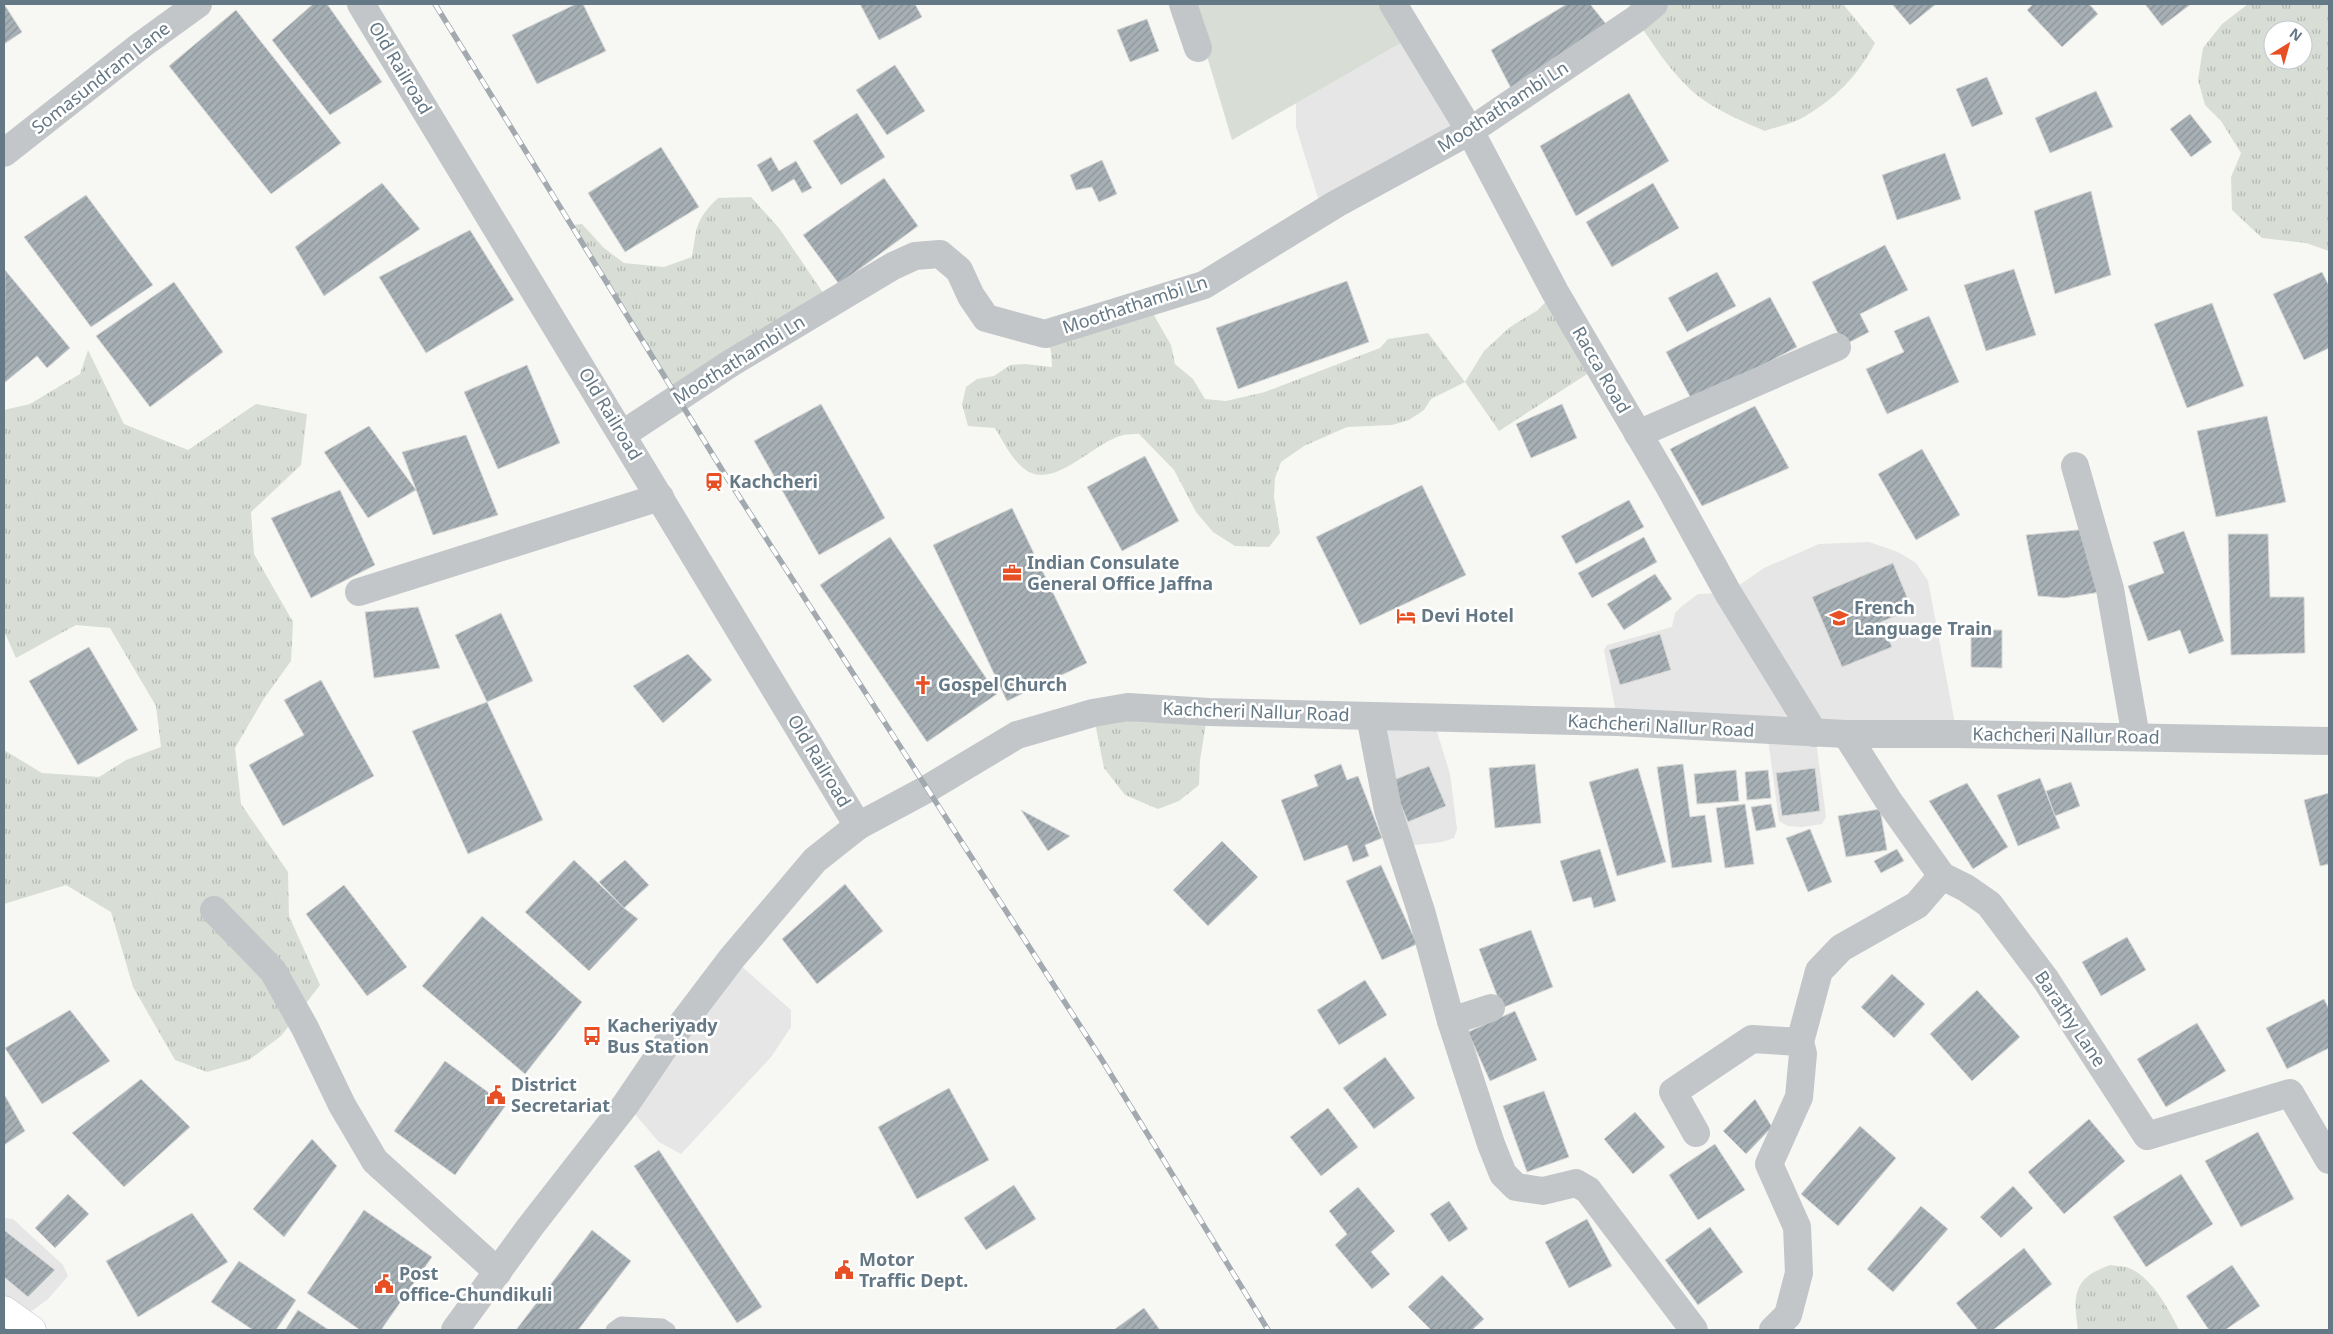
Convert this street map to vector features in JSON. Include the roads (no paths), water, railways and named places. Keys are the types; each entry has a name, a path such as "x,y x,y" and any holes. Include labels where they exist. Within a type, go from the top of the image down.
{"highway":[{"path":"4,1310 32,1330"}],"street":[{"name":"Somasundram Lane","path":"4,152 140,46 198,4"},
{"name":"Old Railroad","path":"361,4 858,826"},
{"path":"1183,4 1198,48"},
{"name":"Racca Road","path":"1393,4 1470,132 1555,292 1670,486 1728,593 1814,733"},
{"name":"Moothathambi Ln","path":"622,434 731,363 877,276 915,256 940,254 959,270 986,318 1045,334 1204,285 1336,204 1470,132 1636,19 1654,4"},
{"path":"1638,434 1837,347"},
{"path":"2075,466 2110,589 2136,737"},
{"path":"359,592 660,497"},
{"name":"Kachcheri Nallur Road","path":"455,1330 530,1227 626,1104 666,1045 732,958 815,860 858,826 927,789 1017,735 1093,713 1128,707 1209,712 1618,722 1846,734 1957,734 2329,741"},
{"path":"1370,716 1388,810 1421,911 1451,1021 1491,1144 1503,1174 1516,1187 1543,1191 1576,1183 1588,1190 1694,1330"},
{"name":"Barathy Lane","path":"1846,734 1888,800 1942,876 1966,888 1989,904 2046,980 2147,1136 2290,1093 2329,1160"},
{"path":"1773,1330 1788,1315 1798,1273 1796,1227 1769,1164 1799,1097 1803,1054 1800,1042 1819,971 1841,948 1917,905 1942,876"},
{"path":"214,910 273,971 305,1028 342,1105 375,1162 498,1272"},
{"path":"1451,1021 1491,1008"},
{"path":"1696,1133 1673,1092 1752,1040 1800,1042"}],"lane":[{"path":"613,1330 621,1324 662,1326 668,1330"}],"railway":[{"path":"435,4 724,473 1102,1060 1268,1330"}],"place":[{"name":"Kachcheri","path":"714,482"},
{"name":"Indian Consulate General Office Jaffna","path":"1012,573"},
{"name":"Devi Hotel","path":"1406,616"},
{"name":"French Language Train","path":"1839,618"},
{"name":"Gospel Church","path":"923,685"},
{"name":"Kacheriyady Bus Station","path":"592,1036"},
{"name":"District Secretariat","path":"496,1095"},
{"name":"Motor Traffic Dept.","path":"844,1270"},
{"name":"Post office-Chundikuli","path":"384,1284"}]}
